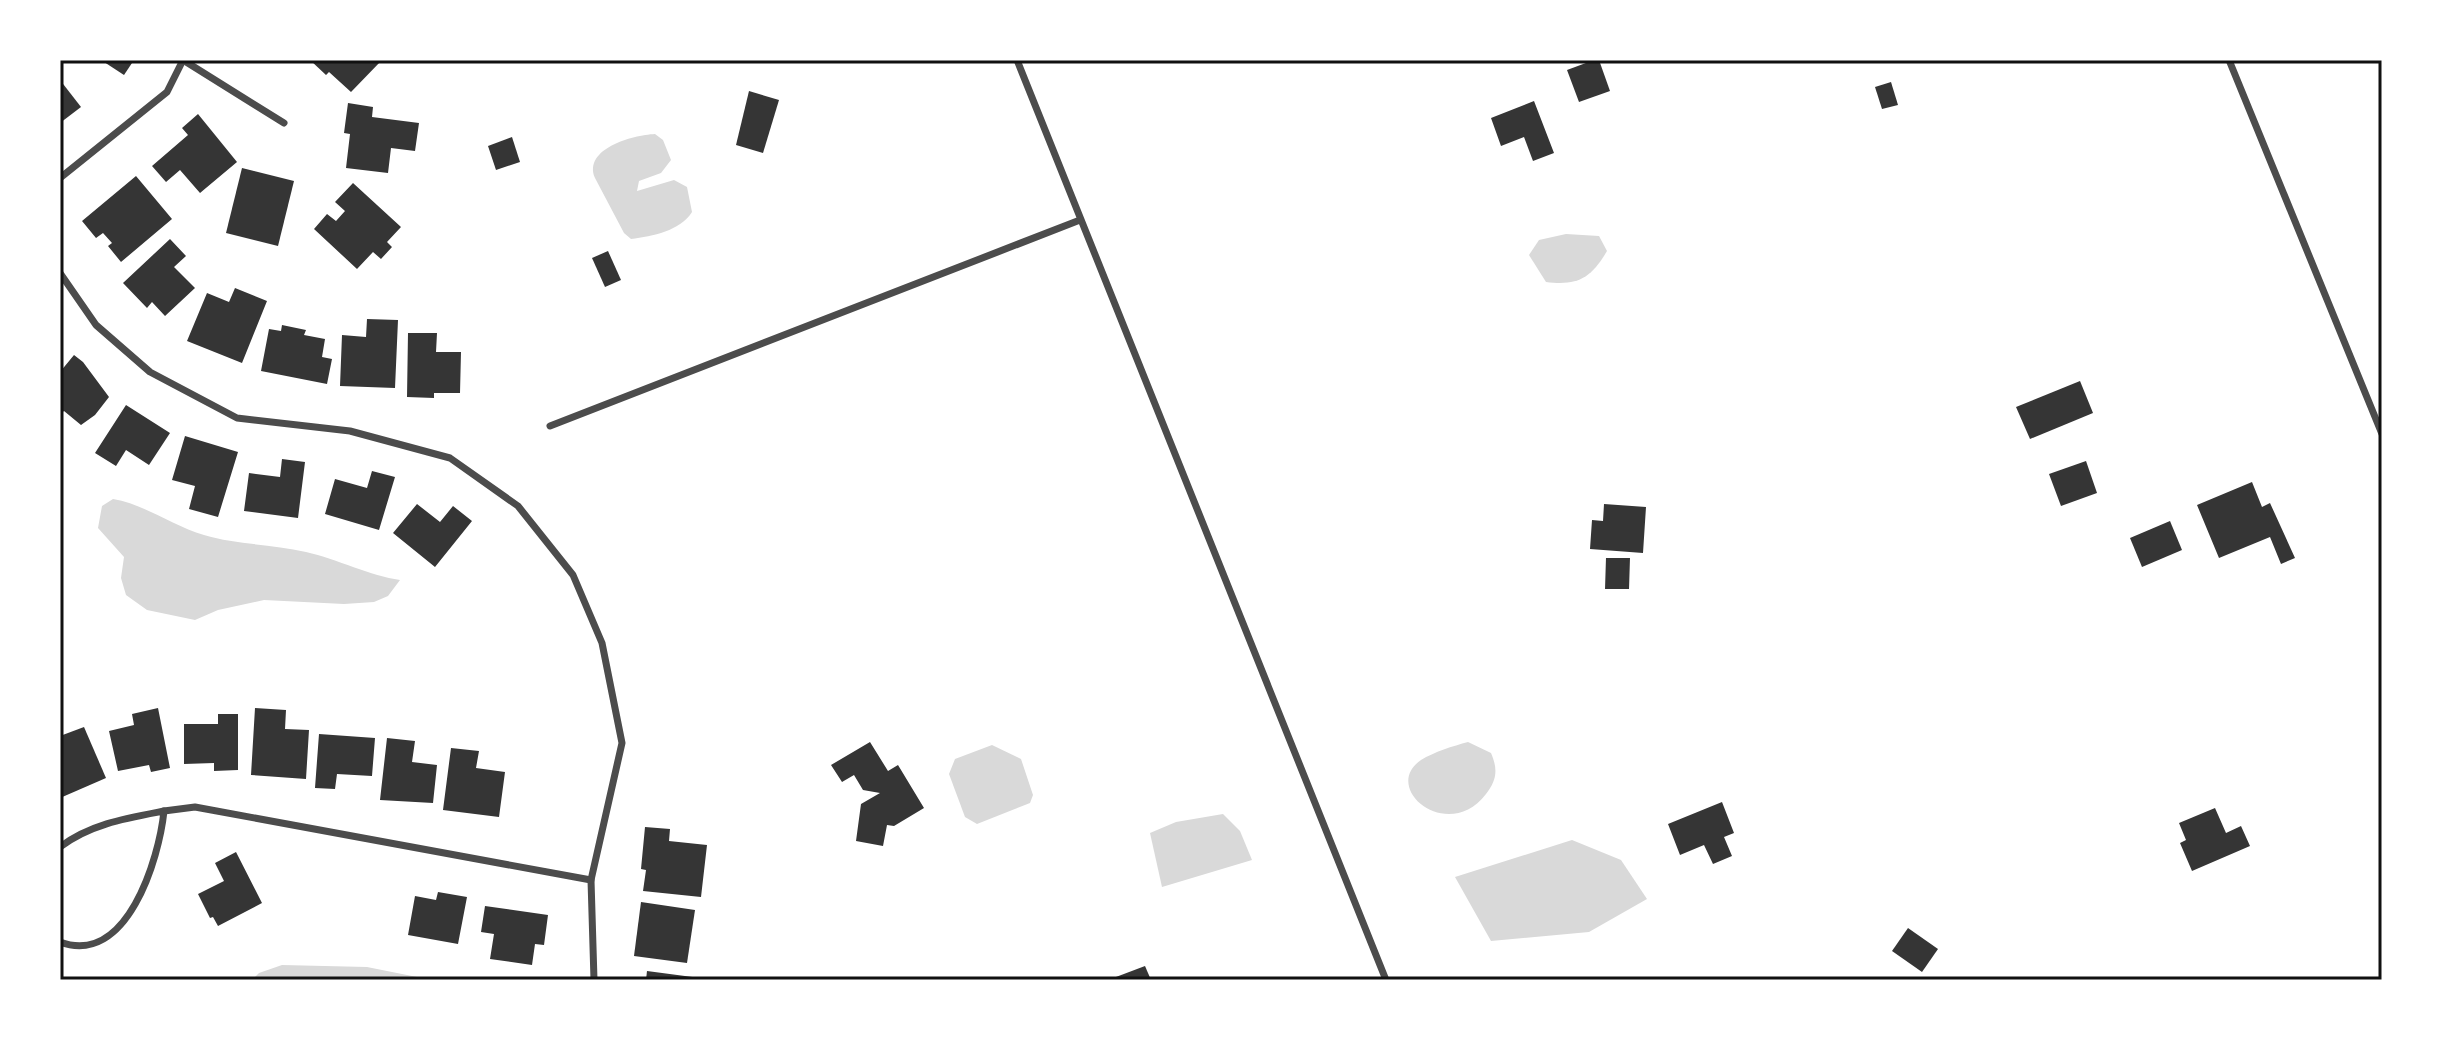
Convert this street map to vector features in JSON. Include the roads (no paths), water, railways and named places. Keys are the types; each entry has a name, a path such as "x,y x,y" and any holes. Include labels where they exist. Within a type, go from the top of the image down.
{"street":[{"path":"60,178 167,92 183,60 284,123"},
{"path":"1017,60 1386,980"},
{"path":"2229,60 2382,434"},
{"path":"550,426 1080,220"},
{"path":"60,273 96,325 150,372 237,418 350,431 450,458 518,506 573,575 602,643 622,743 591,880 594,980"},
{"path":"60,847 119,819 195,807 591,880"},
{"path":"60,942 67,945 103,941 116,932 147,880 161,839 164,811"}]}
